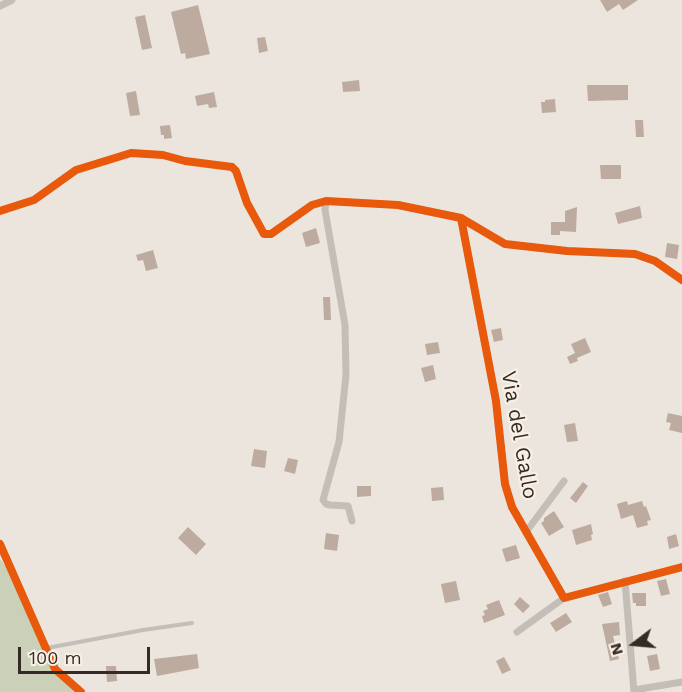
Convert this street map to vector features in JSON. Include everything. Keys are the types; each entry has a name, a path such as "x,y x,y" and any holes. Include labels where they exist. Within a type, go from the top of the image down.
{"street":[{"path":"0,6 12,0"},
{"path":"0,211 34,201 76,170 131,153 163,155 185,161 232,166 236,171 247,203 264,234 271,234 312,206 326,201 398,205 461,218 505,244 567,251 635,254 655,261 682,280"},
{"path":"326,201 325,210 345,325 346,364 339,442 323,500 330,505 348,506 351,509 352,521"},
{"name":"Via del Gallo","path":"461,218 496,401 506,484 512,507 564,598"},
{"path":"526,532 564,481"},
{"path":"0,544 55,669 81,692"},
{"path":"518,632 564,598 682,567"},
{"path":"625,581 634,691 682,682"}],"lane":[{"path":"46,648 192,623"}],"green space":[{"path":"0,559 7,568 47,657 75,692 0,692"}],"building":[{"path":"600,0 638,0 623,10 619,4 607,12"},
{"path":"198,5 210,54 186,59 185,53 181,54 171,12"},
{"path":"145,15 152,48 142,50 135,17"},
{"path":"265,37 268,51 259,53 257,38"},
{"path":"359,80 360,91 343,92 342,82"},
{"path":"587,85 628,85 628,100 588,101"},
{"path":"136,91 140,115 130,116 126,93"},
{"path":"214,92 217,107 209,108 208,104 197,106 195,96"},
{"path":"555,99 556,112 542,113 541,102"},
{"path":"635,120 643,120 644,137 636,137"},
{"path":"170,125 172,138 164,139 160,126"},
{"path":"600,165 621,165 621,179 601,179"},
{"path":"640,206 642,218 618,224 615,213"},
{"path":"577,207 576,232 560,231 560,235 551,235 551,222 565,222 565,211"},
{"path":"316,228 320,243 306,247 302,233"},
{"path":"667,243 679,245 677,259 665,257"},
{"path":"153,250 158,268 146,271 143,260 138,261 136,255"},
{"path":"323,297 330,297 331,320 324,320"},
{"path":"501,328 503,340 494,342 491,330"},
{"path":"585,338 591,352 570,364 567,357 575,353 571,344"},
{"path":"438,342 440,353 427,355 425,344"},
{"path":"433,365 436,379 425,382 421,368"},
{"path":"668,413 682,416 682,433 669,430 671,423 666,422"},
{"path":"575,423 578,441 567,442 564,425"},
{"path":"254,449 267,451 265,468 251,466"},
{"path":"288,458 298,460 295,474 284,471"},
{"path":"583,482 588,486 576,503 570,498"},
{"path":"357,486 371,486 371,496 357,497"},
{"path":"443,487 444,500 432,501 431,488"},
{"path":"627,501 628,505 642,501 651,520 647,521 648,525 637,528 633,515 621,519 617,504"},
{"path":"554,511 564,527 549,536 541,523"},
{"path":"591,524 592,540 576,545 572,530"},
{"path":"188,527 206,544 196,555 178,538"},
{"path":"326,533 339,535 337,551 324,549"},
{"path":"676,534 679,546 669,549 667,537"},
{"path":"516,545 520,558 506,562 502,549"},
{"path":"666,579 670,594 661,596 657,581"},
{"path":"456,581 460,600 445,603 441,584"},
{"path":"608,592 612,604 603,607 598,595"},
{"path":"632,593 646,593 646,606 636,606 636,603 633,603"},
{"path":"520,597 530,606 523,613 514,604"},
{"path":"499,600 505,615 484,623 482,616 485,615 483,611 488,609 486,605"},
{"path":"566,613 572,622 556,632 550,623"},
{"path":"619,622 620,635 613,636 619,659 610,661 602,624"},
{"path":"197,654 199,668 157,676 154,659"},
{"path":"657,654 660,669 650,671 647,656"},
{"path":"504,657 511,670 502,674 496,661"},
{"path":"106,666 116,666 117,681 107,682"}],"cycle path":[{"path":"0,211 34,200 76,170 131,153 163,155 185,161 232,167 236,171 247,203 264,234 271,234 312,205 326,201 398,205 461,218 505,244 567,251 635,254 655,261 682,280"},
{"path":"461,218 496,401 505,484 512,507 564,598 682,567"},
{"path":"0,544 55,669 81,692"}]}
